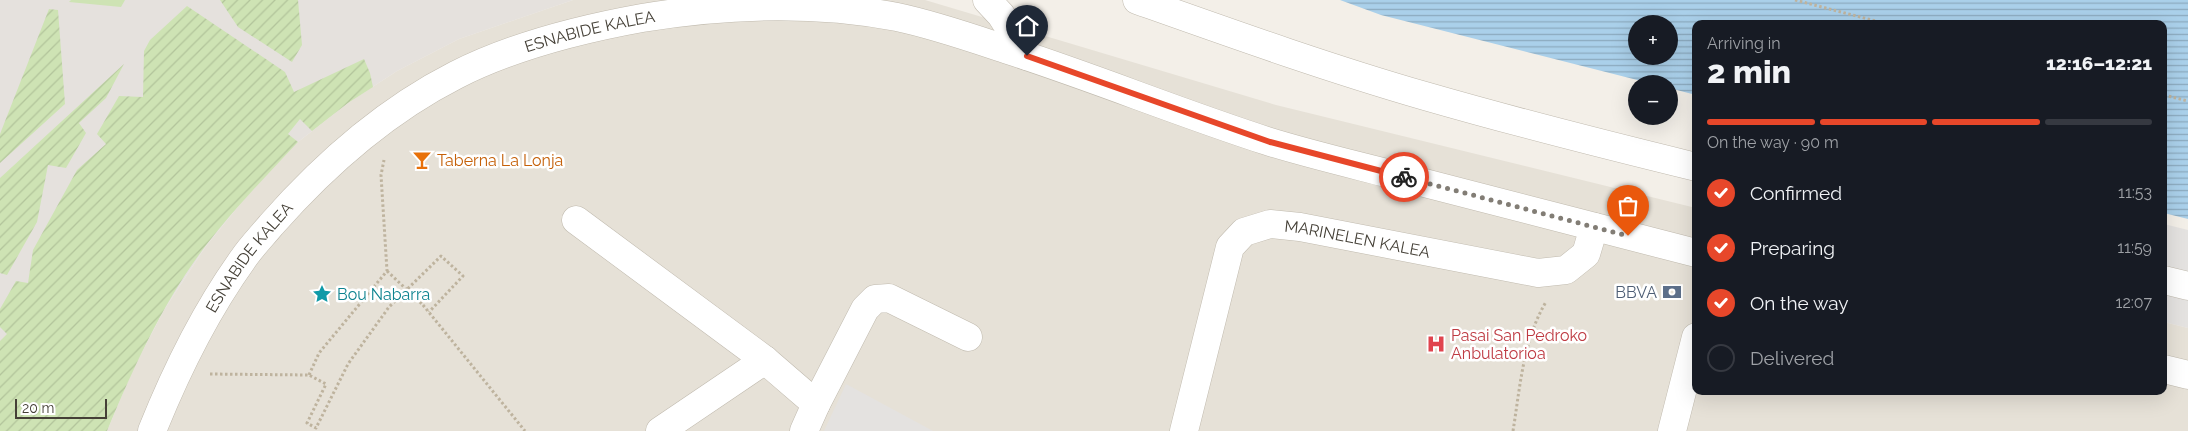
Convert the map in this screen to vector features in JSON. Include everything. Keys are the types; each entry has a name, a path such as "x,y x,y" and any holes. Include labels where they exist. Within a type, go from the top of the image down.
{"street":[{"path":"988,0 1001,15 1027,56"},
{"path":"1138,0 1319,63 1424,96 1575,137 1692,166"},
{"name":"ESNABIDE KALEA","path":"152,431 170,385 204,319 245,256 294,199 340,156 412,101 459,73 507,54 571,34 682,11 733,6 798,6 855,11 900,9 938,27 1027,56 1270,142 1692,252"},
{"path":"576,220 765,360 816,404"},
{"name":"MARINELEN KALEA","path":"1184,431 1230,248 1244,232 1270,224 1300,226 1538,273 1566,270"},
{"path":"1566,270 1586,254 1594,227"},
{"path":"2167,281 2188,286"},
{"path":"804,431 865,309 875,299 890,298 968,337"},
{"path":"1672,431 1692,353"},
{"path":"660,431 765,360"},
{"path":"2167,370 2188,376"}],"path":[{"path":"1795,0 1872,20"},
{"path":"2167,96 2188,101"},
{"path":"309,375 319,353 387,271 381,175 383,161 389,156"},
{"path":"206,376 212,372 309,375 326,384 307,423 316,428 348,364 389,307 441,256 463,276 429,312"},
{"path":"1513,431 1526,349 1540,312 1566,270"},
{"path":"387,271 423,304 525,431"}],"shaded area":[{"path":"0,0 573,0 459,39 397,71 348,103 298,142 246,197 206,246 164,310 133,369 107,431 0,431"},
{"path":"573,0 925,0 1276,105 1692,207 1692,395 2167,395 2167,323 2188,328 2188,431 107,431 133,369 164,310 206,246 246,197 298,142 348,103 397,71 459,39"},
{"path":"2167,225 2188,230 2188,328 2167,323"},
{"path":"846,384 933,431 824,431"}],"green space":[{"path":"71,0 125,0 121,7 69,2"},
{"path":"220,0 298,0 302,45 292,62 238,27"},
{"path":"187,6 285,72 294,92 364,59 373,87 348,103 312,131 300,119 288,134 298,142 251,192 191,265 151,334 107,431 0,431 0,341 7,334 0,327 0,309 16,281 28,283 33,250 77,170 106,144 97,134 119,96 143,97 144,51 150,40"},
{"path":"49,9 58,10 65,104 0,163 0,134"},
{"path":"124,64 106,98 79,123 86,133 66,168 48,165 37,222 7,275 0,273 0,178"}],"water":[{"path":"1340,0 2188,0 2188,219 2167,214 2167,20 1692,20 1692,94 1678,90 1678,75 1628,75 1628,78 1381,15"}],"way so far":[{"path":"1404,177 1628,236"}],"place":[{"name":"Taberna La Lonja","path":"422,160"},
{"name":"BBVA","path":"1672,292"},
{"name":"Bou Nabarra","path":"322,294"},
{"name":"Pasai San Pedroko Anbulatorioa","path":"1436,344"}],"route":[{"path":"1027,56 1270,142 1404,177"}]}
